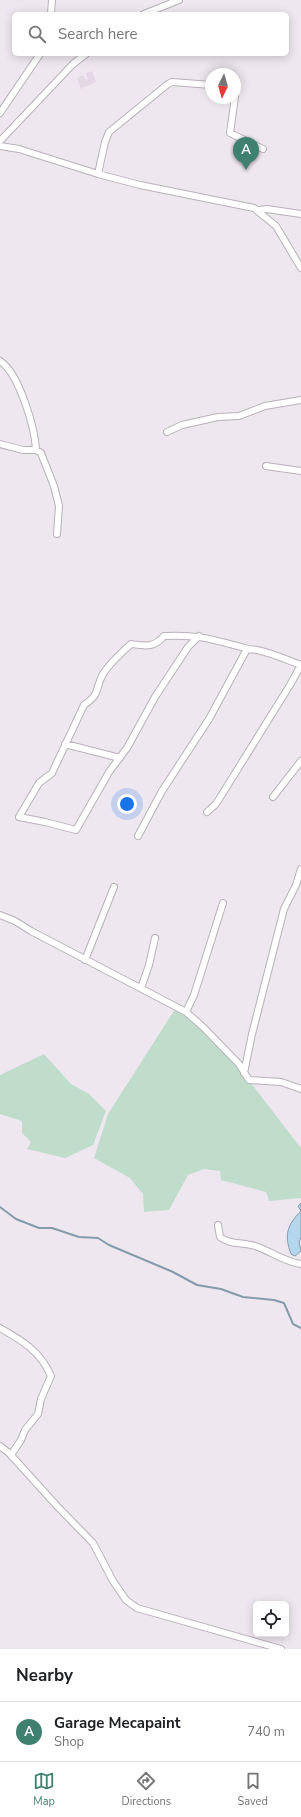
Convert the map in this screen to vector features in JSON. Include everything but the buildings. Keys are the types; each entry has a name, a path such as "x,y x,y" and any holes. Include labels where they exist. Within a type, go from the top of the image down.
{"street":[{"path":"51,12 52,0"},
{"path":"149,12 179,0"},
{"path":"0,113 39,56"},
{"path":"0,141 73,64 83,56"},
{"path":"98,174 105,142 109,132 172,82 205,85"},
{"path":"234,104 230,133 263,149"},
{"path":"0,146 19,149 98,174 140,185 254,208 276,226 301,268"},
{"path":"258,210 267,209 301,214"},
{"path":"0,361 16,379 36,437 36,450"},
{"path":"167,432 182,425 218,417 239,416 265,406 301,400"},
{"path":"0,444 23,450 36,450 41,453 59,506 57,534"},
{"path":"266,466 301,471"},
{"path":"199,636 188,647 155,696 127,748 109,772 76,830 46,822 19,818 39,783 52,773 84,705 94,699 102,675 119,654 131,644 143,646 157,644 164,636 199,636 247,649 273,654 301,665 216,804 207,812"},
{"path":"138,836 162,791 209,719 247,649"},
{"path":"65,744 120,758"},
{"path":"273,797 301,761"},
{"path":"244,1074 252,1034 284,909 296,885 301,868"},
{"path":"85,960 114,887"},
{"path":"186,1012 194,995 223,903"},
{"path":"0,915 15,921 85,960 186,1012 239,1064 249,1080 281,1082 301,1089"},
{"path":"141,988 149,965 155,938"},
{"path":"218,1225 220,1237 226,1241 255,1246 286,1261 301,1264"},
{"path":"0,1328 28,1343 47,1367 51,1376 41,1399 38,1414 25,1430 21,1440 11,1454"},
{"path":"0,1446 11,1454 57,1506 93,1543 106,1569 126,1600 137,1608 270,1648 280,1649"}],"shaded area":[{"path":"92,71 96,82 81,89 77,78 83,75 86,80 88,79 86,73"}],"green space":[{"path":"177,1006 239,1064 244,1074 301,1148 301,1198 269,1201 266,1192 221,1180 220,1171 204,1169 188,1175 169,1210 144,1212 143,1194 130,1178 94,1158 108,1114"},
{"path":"44,1054 71,1084 89,1094 106,1111 93,1145 65,1158 27,1149 31,1142 22,1133 22,1121 0,1114 0,1075"}],"water":[{"path":"301,1203 301,1211 298,1206"},
{"path":"301,1211 301,1237 299,1242 301,1251 295,1256 291,1254 287,1236 290,1226"}],"waterway":[{"path":"0,1207 16,1219 39,1228 52,1228 79,1237 98,1238 109,1245 173,1272 197,1285 221,1289 243,1297 274,1300 284,1303 293,1324 301,1328"}],"place":[{"name":"Garage Mecapaint","path":"246,170"}]}
